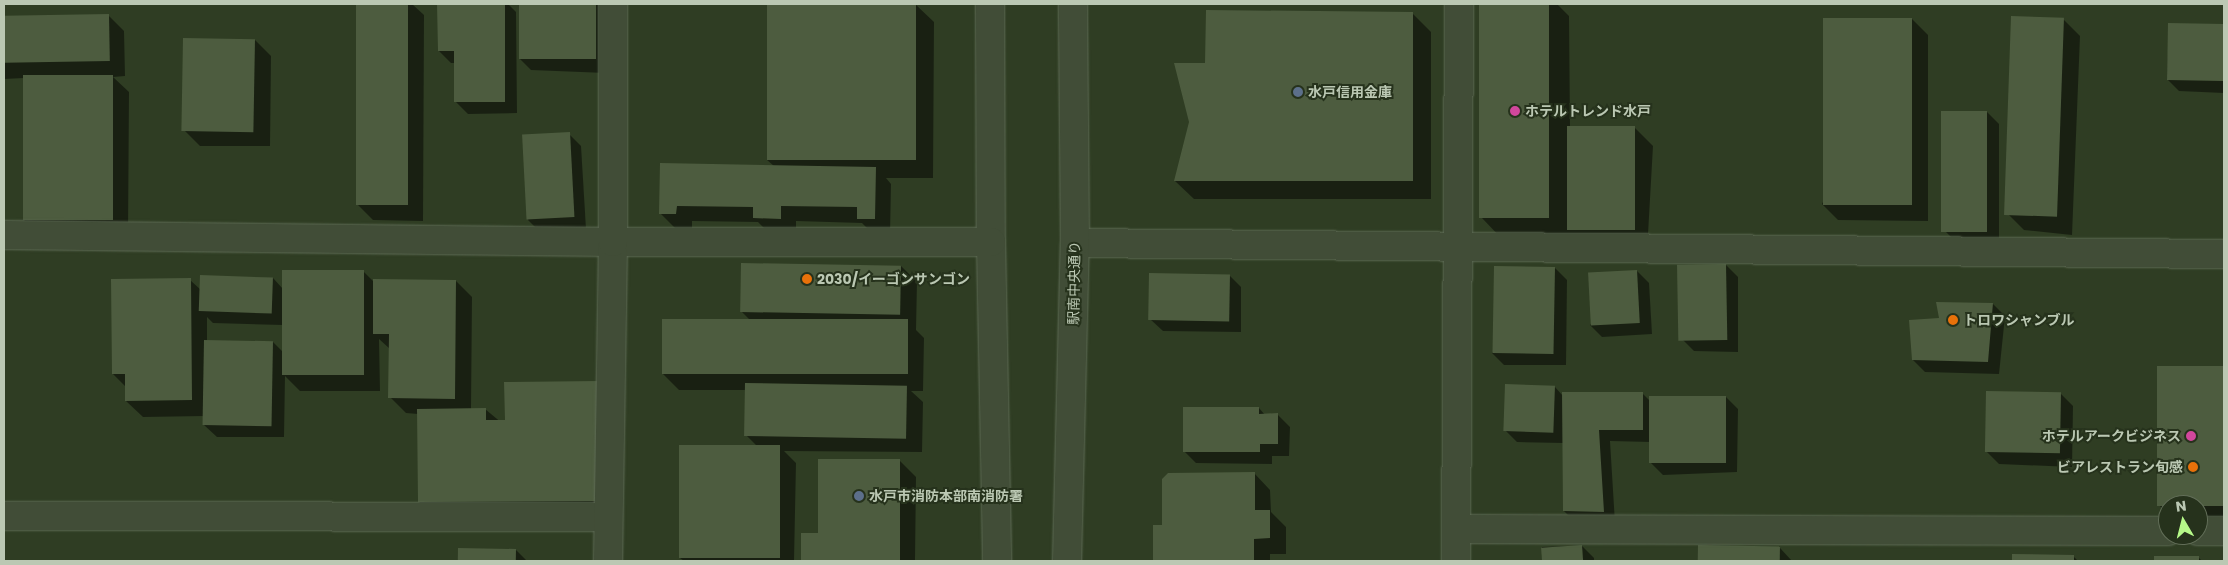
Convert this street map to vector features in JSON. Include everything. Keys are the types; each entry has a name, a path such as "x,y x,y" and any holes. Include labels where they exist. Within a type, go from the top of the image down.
{"street":[{"path":"608,561 613,242 613,4"},
{"path":"990,4 991,242 997,561"},
{"name":"駅南中央通り","path":"1067,561 1075,243 1073,4"},
{"path":"1456,561 1459,4"},
{"path":"4,235 613,242 991,242"},
{"path":"1075,243 2224,254"},
{"path":"4,516 608,517"},
{"path":"1456,529 2158,531"},
{"path":"2208,531 2224,531"}],"building":[{"path":"356,4 408,4 408,205 356,205"},
{"path":"437,4 505,4 505,102 454,102 454,51 438,51"},
{"path":"519,4 596,4 596,59 519,59"},
{"path":"767,4 916,4 916,160 767,160"},
{"name":"ホテルトレンド水戸","path":"1479,4 1549,4 1549,218 1479,218"},
{"name":"水戸信用金庫","path":"1206,10 1413,12 1413,181 1174,181 1189,122 1174,63 1205,63"},
{"path":"109,14 110,61 5,63 4,16"},
{"path":"2011,16 2064,18 2057,217 2004,215"},
{"path":"1823,18 1912,18 1912,205 1823,205"},
{"path":"2168,23 2224,24 2223,81 2167,80"},
{"path":"183,38 255,39 253,132 181,131"},
{"path":"23,75 113,75 113,220 23,220"},
{"path":"1941,111 1987,111 1987,232 1941,232"},
{"path":"1567,126 1635,126 1635,230 1567,230"},
{"path":"570,132 574,217 527,219 522,135"},
{"path":"660,163 876,167 875,219 857,219 857,207 781,206 781,219 753,218 753,207 677,206 676,214 659,214"},
{"path":"741,263 901,266 900,315 740,312"},
{"path":"1726,264 1727,340 1678,341 1677,265"},
{"path":"1494,266 1555,267 1553,354 1492,353"},
{"path":"282,270 364,270 364,375 282,375"},
{"path":"1637,270 1640,323 1591,325 1588,273"},
{"path":"1149,273 1230,274 1229,321 1148,320"},
{"path":"200,275 273,278 272,314 199,311"},
{"path":"191,278 192,400 125,401 125,374 112,374 111,279"},
{"path":"373,279 456,280 455,399 388,398 389,334 373,334"},
{"path":"1936,302 1993,303 1988,362 1912,360 1909,320 1939,318"},
{"path":"662,319 908,319 908,374 662,374"},
{"path":"204,340 273,341 272,426 203,425"},
{"name":"ホテルアークビジネス","path":"2157,366 2224,366 2224,506 2208,506 2208,495 2158,495 2157,506"},
{"path":"599,381 600,501 418,502 417,409 486,408 486,420 505,420 504,382"},
{"path":"745,383 907,386 906,439 744,436"},
{"path":"1505,384 1555,386 1553,433 1503,431"},
{"path":"1986,391 2061,392 2060,453 1985,452"},
{"path":"1562,392 1643,392 1643,430 1599,430 1604,512 1563,511"},
{"path":"1649,396 1726,396 1726,463 1649,463"},
{"path":"1183,407 1259,407 1259,414 1278,413 1278,444 1260,444 1260,452 1183,452"},
{"path":"679,445 780,445 780,558 679,558"},
{"name":"水戸市消防本部南消防署","path":"818,459 900,459 900,561 801,561 801,533 818,533"},
{"path":"1255,472 1255,510 1270,510 1270,538 1254,539 1254,561 1153,561 1153,525 1162,525 1162,479 1168,473"},
{"path":"1582,545 1583,561 1542,561 1541,548"},
{"path":"1698,545 1780,546 1780,561 1698,561"},
{"path":"458,548 516,549 516,561 458,561"},
{"path":"2012,554 2074,555 2074,561 2012,561"},
{"path":"2154,556 2199,556 2199,561 2154,561"}],"place":[{"name":"水戸信用金庫","path":"1298,92"},
{"name":"ホテルトレンド水戸","path":"1515,111"},
{"name":"2030/イーゴンサンゴン","path":"807,279"},
{"name":"トロワシャンブル","path":"1953,320"},
{"name":"ホテルアークビジネス","path":"2191,436"},
{"name":"ビアレストラン旬感","path":"2193,467"},
{"name":"水戸市消防本部南消防署","path":"859,496"}]}
